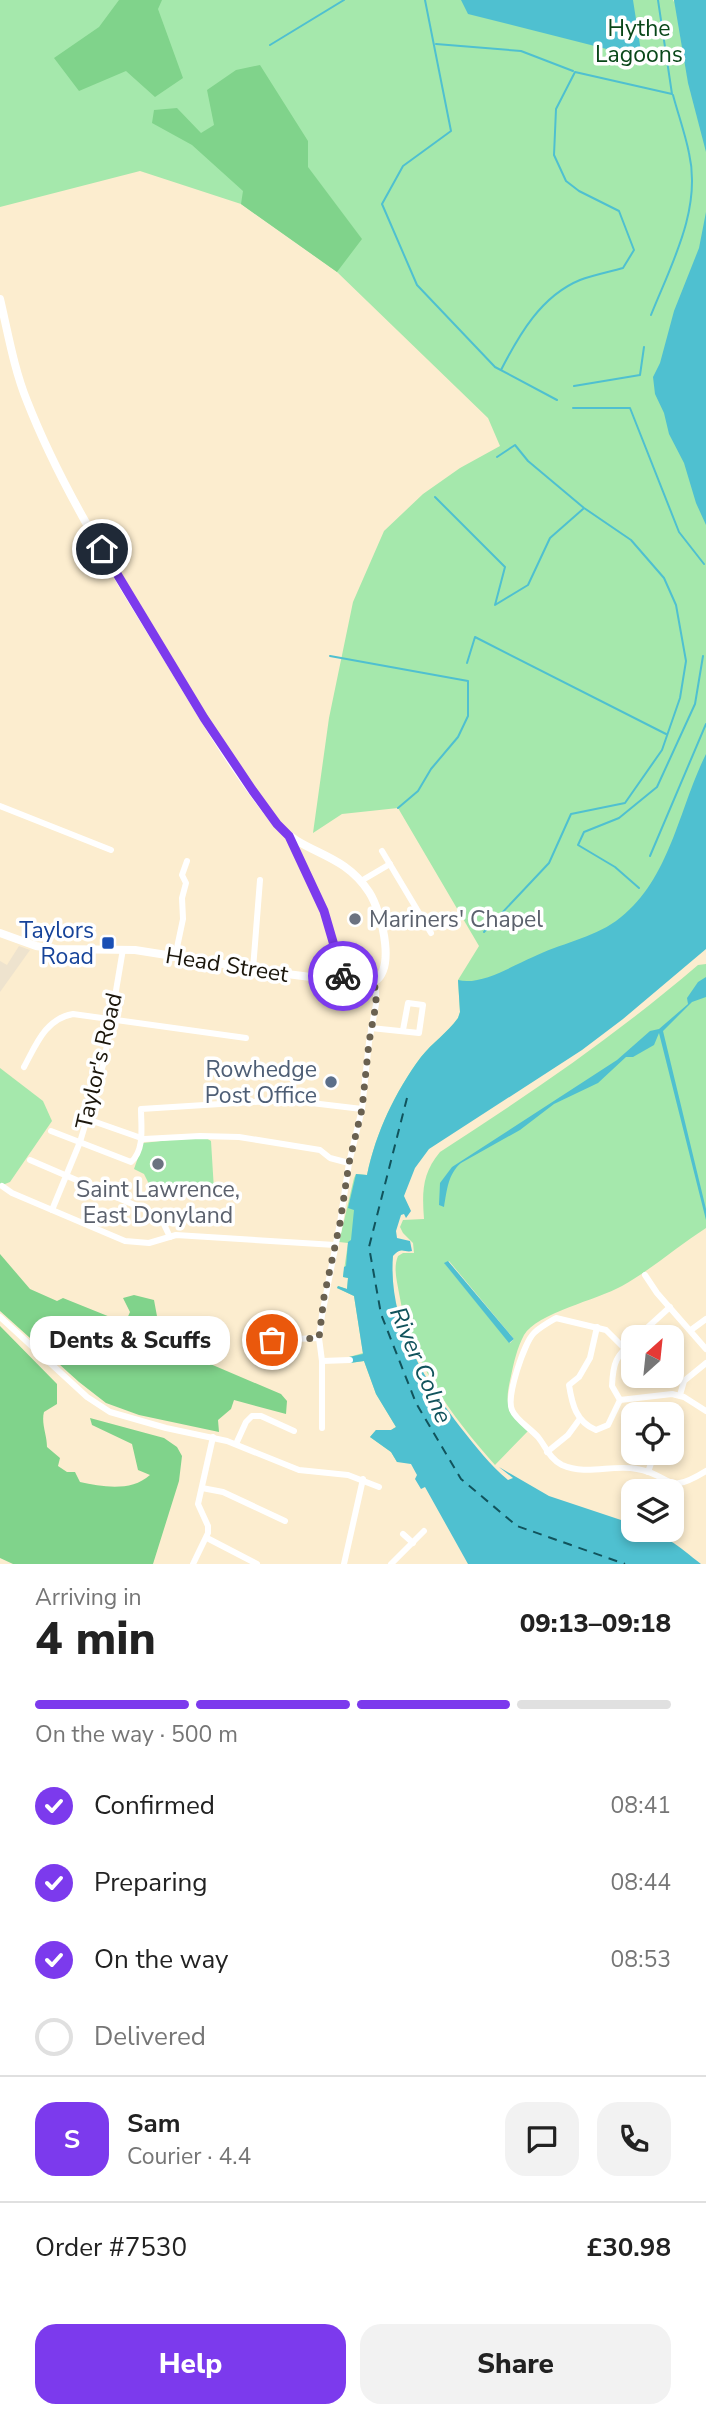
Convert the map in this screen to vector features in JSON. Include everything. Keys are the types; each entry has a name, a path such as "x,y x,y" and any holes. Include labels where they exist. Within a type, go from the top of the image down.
{"street":[{"path":"0,299 26,400 61,476 115,573 192,698 277,824 289,836 353,871 378,910 385,942 381,976 373,983 377,994 362,1109 349,1163 319,1338 323,1428"},
{"path":"0,806 111,850"},
{"path":"289,836 324,911 344,982"},
{"path":"382,851 431,933"},
{"path":"175,957 183,919 182,898 186,883 182,875 187,861"},
{"path":"361,881 390,864"},
{"path":"253,969 260,880"},
{"name":"Head Street","path":"0,933 36,946 56,949 123,949 344,982 373,983"},
{"name":"Taylor's Road","path":"52,1210 80,1142 104,1062 123,949"},
{"path":"371,1028 419,1033 423,1005 408,1003 403,1030"},
{"path":"24,1067 44,1031 61,1017 81,1014 246,1038"},
{"path":"51,1130 131,1162 137,1158 141,1138 141,1109 286,1100 362,1109"},
{"path":"87,1119 141,1138 239,1137 320,1150 330,1158 349,1163"},
{"path":"30,1160 160,1216 170,1237"},
{"path":"2,1186 12,1193 125,1241 149,1243 176,1235 335,1245"},
{"path":"645,1275 706,1349"},
{"path":"650,1325 670,1307"},
{"path":"0,1317 87,1397 110,1412 236,1444 292,1468 363,1479 379,1487"},
{"path":"621,1345 606,1330 556,1318 534,1333 520,1360 511,1408 559,1463 572,1468 597,1471 633,1468 648,1472 658,1479"},
{"path":"691,1330 706,1319"},
{"path":"597,1327 590,1358 579,1377 569,1385 579,1420 592,1429 601,1429 608,1425 620,1400"},
{"path":"248,1341 319,1338"},
{"path":"620,1400 611,1386 617,1357 621,1352"},
{"path":"322,1361 350,1360"},
{"path":"680,1395 684,1381 706,1363"},
{"path":"620,1400 664,1394 680,1395 706,1411"},
{"path":"236,1444 246,1422 252,1416 261,1416 294,1431"},
{"path":"547,1452 568,1435 579,1420"},
{"path":"193,1564 207,1538 208,1526 198,1504 213,1437"},
{"path":"648,1472 650,1465"},
{"path":"684,1484 706,1471"},
{"path":"344,1564 363,1479"},
{"path":"202,1488 223,1492 285,1521"},
{"path":"391,1564 424,1531"},
{"path":"404,1534 413,1542"},
{"path":"207,1538 253,1563"}],"shaded area":[{"path":"19,946 30,950 0,992 0,961 7,965"}],"green space":[{"name":"Hythe Lagoons","path":"0,0 697,0 706,40 706,823 703,841 385,1144 398,1400 397,1462 391,1452 370,1437 376,1430 391,1430 396,1427 376,1394 364,1361 350,1363 349,1357 363,1353 354,1296 337,1288 347,1289 348,1278 343,1277 348,1243 339,1242 354,1178 356,1174 367,1175 381,1128 412,1070 425,1052 458,1018 458,980 479,946 398,808 342,814 313,833 329,718 353,602 384,531 423,494 460,468 500,446 488,418 337,272 241,204 140,171 0,207"},
{"path":"119,0 162,0 158,9 183,78 155,97 126,71 79,91 54,58 99,27"},
{"path":"260,65 308,141 308,167 362,239 337,272 241,204 243,191 192,145 152,123 154,110 177,108 201,133 214,125 207,90 236,70"},
{"path":"706,964 706,1228 622,1286 554,1314 531,1327 524,1335 518,1350 508,1394 512,1412 528,1431 495,1465 448,1407 412,1342 404,1318 396,1270 398,1256 414,1253 413,1243 400,1227 403,1220 424,1219 424,1184 440,1152 572,1063 698,965","holes":["449,1261 514,1339 510,1343 445,1264"]},
{"path":"0,1068 43,1101 52,1121 10,1182 0,1186"},
{"path":"206,1138 211,1141 214,1190 154,1194 144,1174 134,1169 143,1143"},
{"path":"0,1254 30,1289 57,1301 63,1298 125,1323 130,1312 123,1298 134,1295 154,1300 159,1327 193,1341 192,1329 198,1325 218,1332 224,1352 209,1350 208,1363 281,1394 287,1401 286,1414 234,1400 231,1409 218,1420 219,1432 139,1415 106,1403 0,1311"},
{"path":"0,1326 57,1384 57,1404 44,1412 43,1416 47,1447 60,1458 58,1466 67,1472 75,1472 80,1482 126,1486 150,1475 138,1470 132,1444 92,1425 90,1418 164,1438 177,1447 182,1456 179,1481 153,1564 13,1564 0,1558"}],"water":[{"path":"461,0 633,0 642,58 468,14"},
{"path":"674,0 706,0 706,152 688,83"},
{"path":"706,212 706,525 684,463 669,434 664,413 655,394 653,377 660,363 674,311 699,248"},
{"path":"706,754 706,949 582,1050 429,1149 415,1168 404,1196 411,1211 406,1218 404,1214 401,1215 396,1231 397,1238 410,1241 412,1251 401,1251 393,1256 393,1280 402,1326 421,1369 472,1442 508,1480 513,1478 499,1467 549,1496 621,1520 621,1542 672,1542 701,1564 468,1564 425,1487 421,1489 415,1479 417,1475 411,1464 397,1462 391,1452 370,1437 376,1430 391,1430 396,1427 376,1394 364,1361 350,1363 349,1357 363,1354 354,1296 337,1288 347,1289 348,1278 343,1277 354,1210 348,1208 356,1174 367,1175 381,1128 412,1070 425,1052 458,1018 458,980 486,978 543,952 597,932 616,921 634,905 661,866"},
{"path":"706,977 706,997 692,1002 663,1031 706,1209 706,1220 659,1033 654,1045 633,1057 626,1057 598,1083 554,1104 520,1130 461,1163 451,1177 444,1207 439,1205 440,1183 452,1167 617,1060 650,1031 659,1029 688,1004 687,998 698,982"},
{"path":"448,1261 514,1339 509,1343 444,1263"}],"waterway":[{"path":"270,45 344,0"},
{"path":"425,0 451,131 403,166 382,204 417,285 495,367 557,400"},
{"path":"501,370 524,330 554,296 580,280 623,268 634,250 619,211 579,191 566,181 554,155 556,109 575,72 672,94 658,0"},
{"path":"436,44 521,51 573,71"},
{"path":"651,315 675,257 688,216 691,195 689,153 673,95"},
{"path":"574,386 640,375 644,347"},
{"path":"573,408 630,408 679,532 704,564"},
{"path":"484,932 549,863 571,814 625,803 662,750 680,698 686,661 676,605 664,578 631,540 584,508 528,461 515,445 497,457"},
{"path":"435,497 505,567 495,605 528,585 550,538 583,509"},
{"path":"467,663 475,637 666,734"},
{"path":"330,656 468,681 468,716 458,737 431,769 418,791 398,808"},
{"path":"639,888 615,867 578,845 584,832 619,818 657,787 695,704 703,656"},
{"path":"650,856 706,724"}],"ferry route":[{"path":"407,1098 369,1247 381,1314 416,1403 461,1479 517,1526 625,1564"}],"way so far":[{"path":"272,1340 319,1338 349,1163 362,1109 377,994 373,983 344,982 343,976"}],"place":[{"name":"Mariners' Chapel","path":"355,919"},
{"name":"Taylors Road","path":"108,943"},
{"name":"Rowhedge Post Office","path":"331,1082"},
{"name":"Saint Lawrence, East Donyland","path":"158,1164"},
{"name":"Dents & Scuffs","path":"272,1340"}],"route":[{"path":"102,549 204,718 253,791 289,836 324,911 343,976"}],"water label":[{"name":"River Colne","path":"421,1365"}]}
